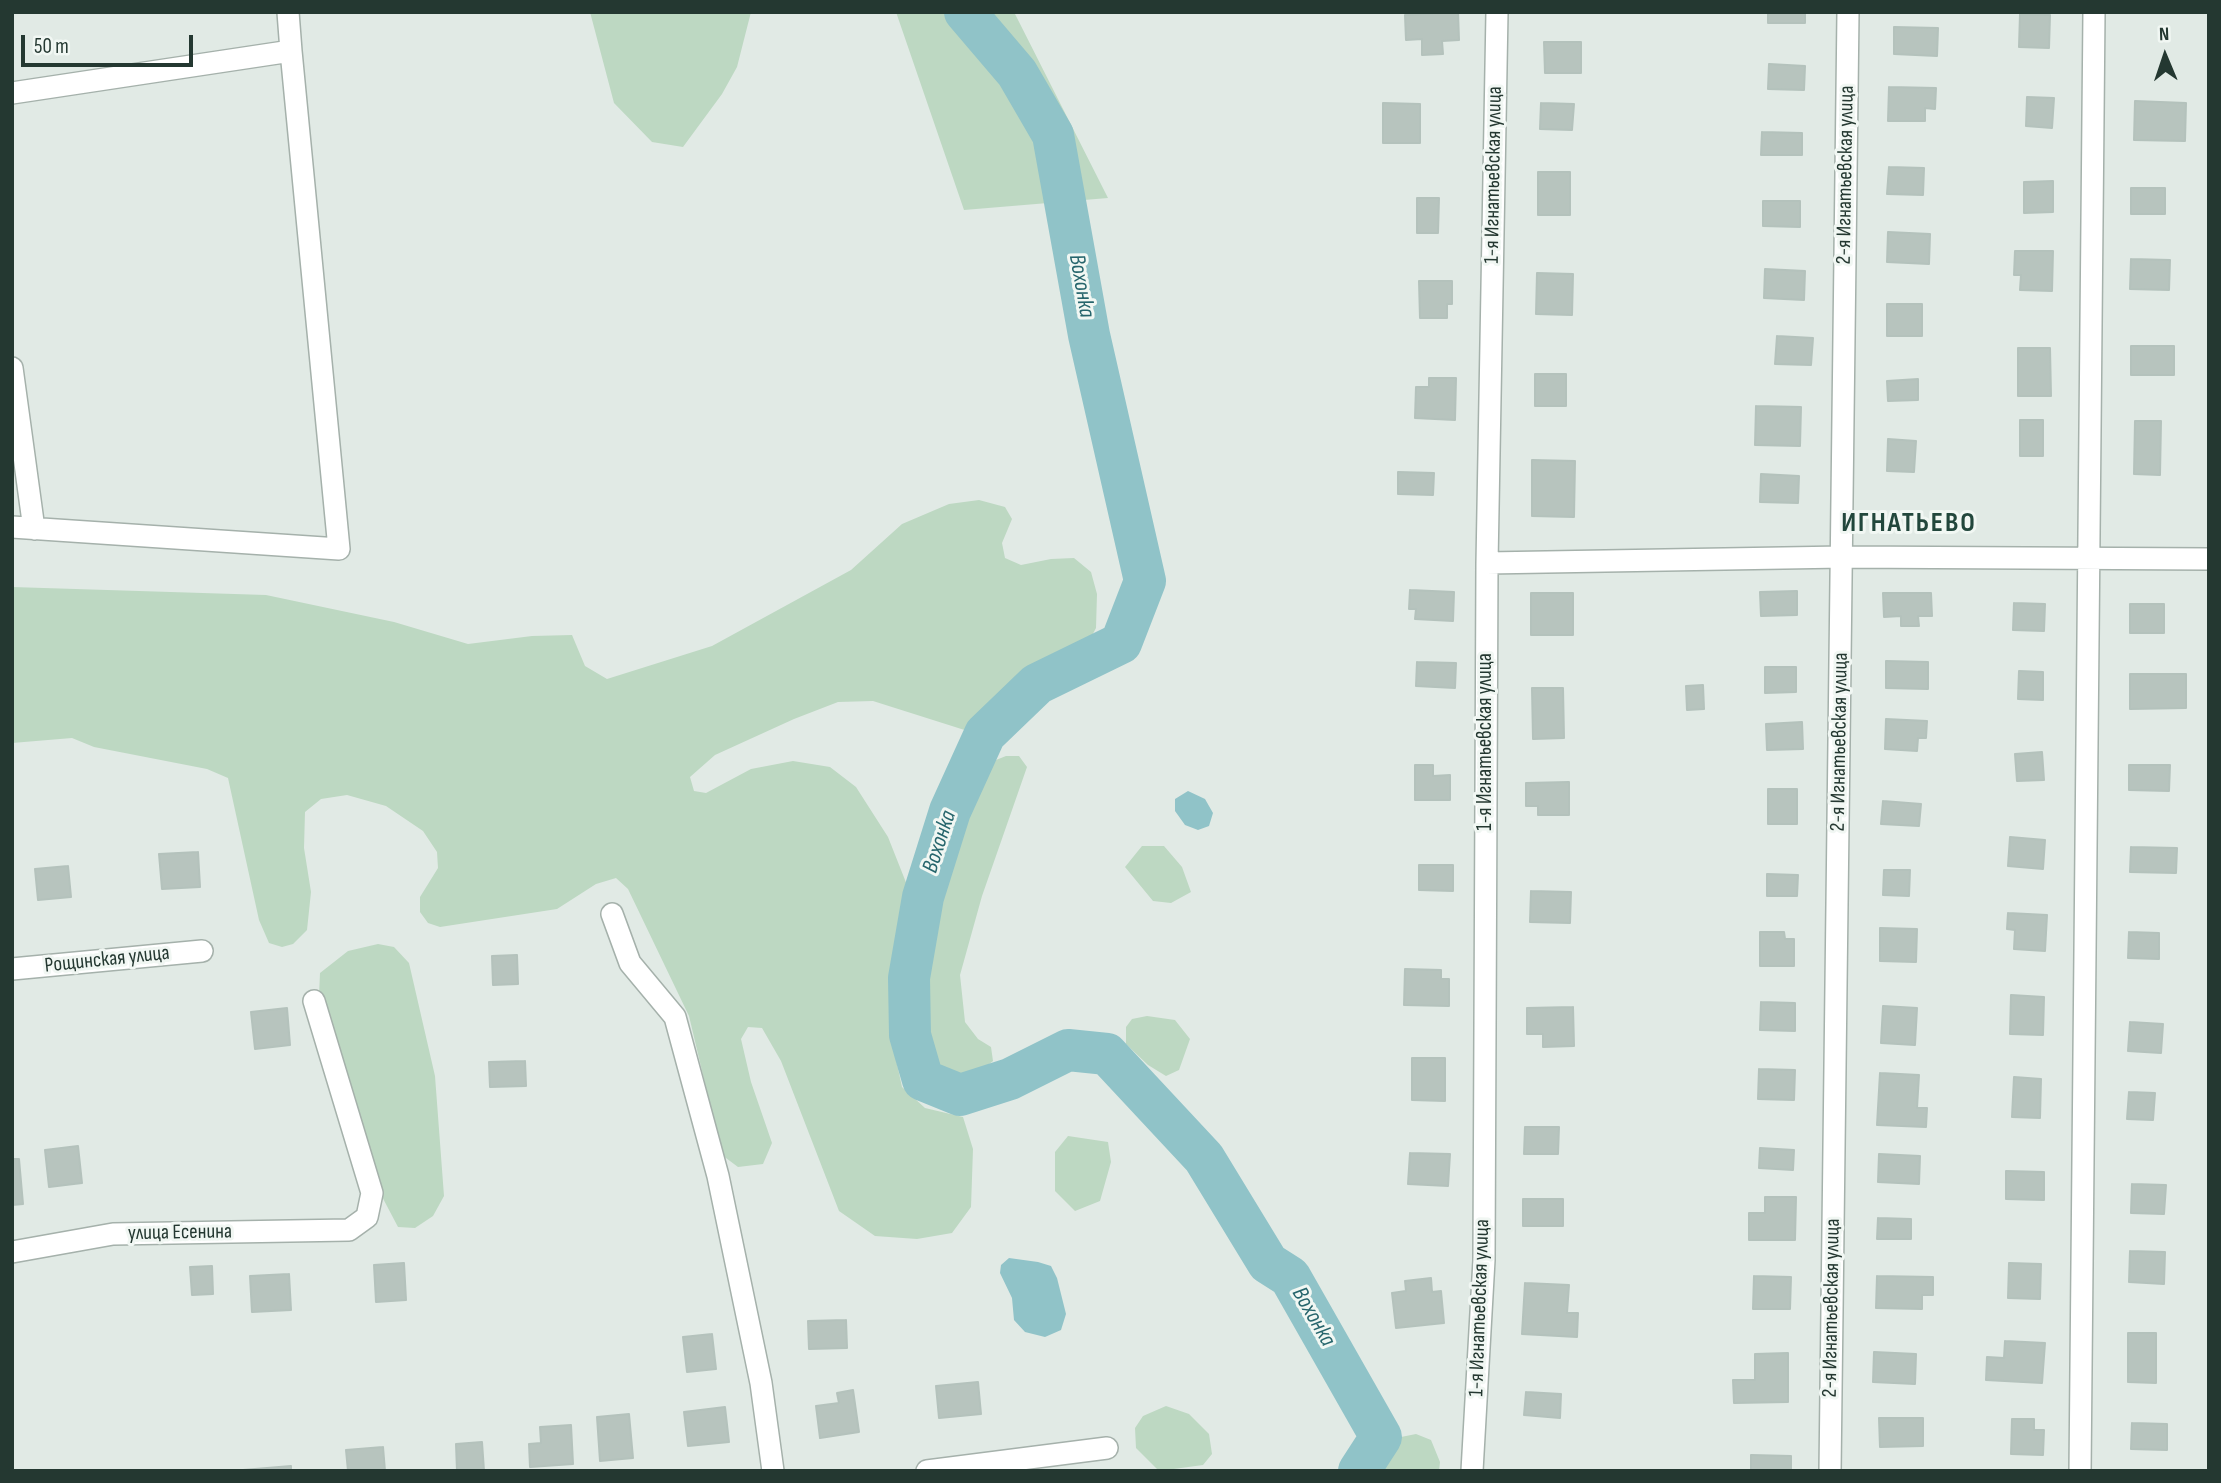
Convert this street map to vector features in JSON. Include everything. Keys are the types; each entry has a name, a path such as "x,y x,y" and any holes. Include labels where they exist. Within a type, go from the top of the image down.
{"street":[{"path":"12,527 339,549 288,12"},
{"name":"1-я Игнатьевская улица","path":"1472,1471 1484,1260 1487,563 1497,12"},
{"name":"2-я Игнатьевская улица","path":"1830,1471 1848,12"},
{"path":"2080,1471 2094,12"},
{"path":"12,93 291,51"},
{"path":"12,368 34,529"},
{"path":"1487,563 1843,558 2209,559"},
{"path":"612,914 630,962 675,1017 718,1176 761,1383 773,1471"},
{"name":"Рощинская улица","path":"12,970 202,951"},
{"name":"улица Есенина","path":"12,1252 113,1234 349,1230 367,1217 372,1194 314,1001"},
{"path":"927,1471 1107,1448"}],"green space":[{"path":"590,12 751,12 737,67 722,94 683,147 652,142 614,103"},
{"path":"896,12 1014,12 1108,198 964,210"},
{"path":"979,500 1005,507 1012,519 1002,543 1005,558 1021,565 1074,558 1091,572 1097,594 1096,628 1086,647 1005,690 974,733 873,701 838,702 715,755 690,777 694,791 706,793 751,769 793,761 830,767 856,787 888,837 907,885 892,1041 902,1087 925,1108 963,1117 973,1149 971,1207 952,1233 917,1239 875,1236 839,1211 781,1061 762,1028 748,1027 741,1039 751,1082 772,1143 763,1164 738,1167 722,1155 689,1016 628,889 616,878 596,884 557,909 440,927 428,923 420,912 420,897 438,868 437,852 423,831 386,806 347,795 321,799 305,812 304,848 311,892 307,930 293,944 282,947 269,943 259,920 228,778 207,769 94,747 72,738 12,743 12,587 266,595 394,622 468,644 532,636 572,635 585,666 607,679 712,646 851,570 902,524 949,504"},
{"path":"1006,756 1019,756 1027,767 982,896 960,975 965,1022 978,1039 991,1047 993,1061 964,1079 942,1069 927,1039 924,990 939,894 979,788 996,760"},
{"path":"1142,846 1164,846 1182,867 1191,892 1171,903 1153,901 1125,867"},
{"path":"378,944 394,947 409,963 435,1076 444,1196 433,1216 415,1228 398,1227 378,1189 319,996 320,973 348,951"},
{"path":"1147,1016 1175,1020 1190,1039 1179,1070 1166,1076 1148,1065 1126,1044 1126,1027 1132,1019"},
{"path":"1068,1136 1108,1142 1111,1162 1100,1201 1075,1211 1055,1191 1055,1152"},
{"path":"1166,1406 1189,1414 1209,1434 1212,1454 1203,1465 1159,1471 1136,1448 1135,1428 1143,1416"},
{"path":"1416,1434 1431,1440 1440,1462 1439,1471 1380,1471 1390,1450 1401,1437"}],"water":[{"path":"1188,791 1205,799 1213,813 1209,826 1198,830 1185,825 1175,811 1175,799"},
{"path":"1009,1258 1051,1266 1057,1278 1066,1314 1061,1330 1045,1337 1025,1332 1014,1320 1012,1298 1000,1273 1001,1265"}],"building":[{"path":"1458,12 1459,40 1442,41 1443,54 1422,55 1422,39 1406,40 1405,15"},
{"path":"1768,12 1805,12 1805,23 1768,23"},
{"path":"2020,14 2050,15 2049,48 2019,47"},
{"path":"1894,27 1938,28 1937,56 1894,54"},
{"path":"1544,42 1581,42 1581,73 1545,73"},
{"path":"1769,64 1805,66 1804,90 1768,89"},
{"path":"1889,87 1936,88 1935,109 1925,108 1925,121 1888,121"},
{"path":"2027,97 2054,98 2052,128 2026,126"},
{"path":"2135,101 2186,103 2185,141 2134,140"},
{"path":"1383,103 1420,104 1420,143 1383,143"},
{"path":"1541,103 1574,104 1572,130 1540,129"},
{"path":"1762,132 1802,133 1802,155 1761,155"},
{"path":"1889,167 1924,168 1923,195 1887,194"},
{"path":"1538,172 1570,172 1570,215 1538,215"},
{"path":"2053,181 2053,212 2024,213 2024,182"},
{"path":"2131,188 2165,188 2165,214 2131,214"},
{"path":"1417,198 1439,198 1438,233 1417,233"},
{"path":"1763,201 1800,201 1800,227 1763,226"},
{"path":"1888,232 1930,234 1929,264 1887,262"},
{"path":"2015,251 2053,251 2052,291 2020,290 2021,275 2014,275"},
{"path":"2131,259 2170,260 2169,290 2130,289"},
{"path":"1765,269 1805,271 1804,300 1764,298"},
{"path":"1537,273 1573,274 1572,315 1536,314"},
{"path":"1419,281 1452,281 1452,304 1447,304 1447,318 1420,318"},
{"path":"1887,304 1922,304 1922,336 1887,336"},
{"path":"1777,336 1813,338 1811,365 1775,364"},
{"path":"2131,346 2174,346 2174,375 2131,375"},
{"path":"2018,348 2050,348 2051,396 2018,396"},
{"path":"1535,374 1566,374 1566,406 1535,406"},
{"path":"1429,378 1456,378 1455,420 1415,418 1416,387 1429,387"},
{"path":"1918,379 1918,400 1888,401 1887,381"},
{"path":"1756,406 1801,407 1800,446 1755,445"},
{"path":"2020,420 2043,420 2043,456 2020,456"},
{"path":"2135,421 2161,421 2160,475 2134,474"},
{"path":"1888,439 1916,441 1914,472 1887,471"},
{"path":"1532,460 1575,461 1574,517 1532,516"},
{"path":"1398,472 1434,473 1433,495 1398,494"},
{"path":"1761,474 1799,476 1798,503 1760,502"},
{"path":"1410,590 1454,592 1453,621 1415,619 1416,609 1409,609"},
{"path":"1797,591 1797,615 1761,616 1760,592"},
{"path":"1531,593 1573,593 1573,635 1531,635"},
{"path":"1883,593 1931,593 1932,616 1918,616 1919,626 1901,626 1901,616 1884,617"},
{"path":"2014,603 2045,604 2044,631 2013,630"},
{"path":"2130,604 2164,604 2164,633 2130,633"},
{"path":"1886,661 1928,662 1928,689 1886,688"},
{"path":"1417,662 1456,663 1455,688 1416,686"},
{"path":"1765,667 1796,667 1796,692 1765,693"},
{"path":"2019,671 2043,672 2043,700 2018,699"},
{"path":"2130,674 2186,674 2186,708 2130,709"},
{"path":"1703,685 1704,709 1687,710 1686,686"},
{"path":"1532,688 1563,688 1564,738 1533,739"},
{"path":"1886,719 1927,721 1926,738 1918,738 1917,751 1885,749"},
{"path":"1802,722 1803,749 1767,750 1766,724"},
{"path":"2042,752 2044,780 2017,781 2015,754"},
{"path":"1415,765 1433,765 1433,776 1450,775 1450,800 1415,800"},
{"path":"2129,765 2170,765 2169,791 2129,790"},
{"path":"1569,782 1569,815 1538,815 1538,806 1526,806 1526,783"},
{"path":"1768,789 1797,789 1797,824 1768,824"},
{"path":"1883,801 1921,804 1919,826 1881,824"},
{"path":"2010,837 2045,840 2043,869 2008,866"},
{"path":"2131,847 2177,848 2176,873 2130,872"},
{"path":"198,852 200,887 162,889 159,854"},
{"path":"1419,865 1453,865 1453,891 1419,890"},
{"path":"68,866 71,897 38,900 35,869"},
{"path":"1884,870 1910,870 1909,896 1883,895"},
{"path":"1767,874 1798,875 1797,896 1767,896"},
{"path":"1531,891 1571,892 1570,923 1530,922"},
{"path":"2008,913 2047,915 2045,951 2014,949 2015,930 2007,929"},
{"path":"1880,928 1917,929 1916,962 1880,961"},
{"path":"1760,932 1784,932 1785,939 1794,939 1794,966 1760,966"},
{"path":"2129,932 2159,933 2159,959 2128,958"},
{"path":"517,955 518,984 493,985 492,956"},
{"path":"1405,969 1441,970 1441,979 1449,979 1449,1006 1404,1005"},
{"path":"2011,995 2044,997 2043,1035 2010,1034"},
{"path":"1761,1002 1795,1003 1795,1031 1760,1030"},
{"path":"1883,1006 1917,1008 1915,1045 1881,1043"},
{"path":"1573,1007 1574,1046 1543,1047 1543,1034 1527,1034 1527,1008"},
{"path":"287,1008 290,1045 255,1049 251,1012"},
{"path":"2130,1022 2163,1024 2161,1053 2128,1051"},
{"path":"1412,1058 1445,1058 1445,1101 1412,1100"},
{"path":"525,1061 526,1086 490,1087 489,1062"},
{"path":"1759,1069 1795,1070 1794,1100 1758,1099"},
{"path":"1880,1073 1919,1075 1917,1108 1927,1108 1926,1127 1877,1125"},
{"path":"2014,1077 2041,1079 2040,1118 2012,1117"},
{"path":"2129,1092 2155,1093 2153,1120 2127,1119"},
{"path":"1525,1127 1559,1127 1558,1154 1524,1154"},
{"path":"78,1146 82,1183 49,1187 45,1150"},
{"path":"1760,1148 1794,1150 1793,1170 1759,1168"},
{"path":"1410,1153 1450,1154 1448,1186 1408,1184"},
{"path":"1879,1154 1920,1156 1919,1184 1878,1182"},
{"path":"12,1159 19,1159 23,1204 12,1205"},
{"path":"2006,1171 2044,1172 2044,1200 2006,1199"},
{"path":"2132,1184 2166,1185 2164,1214 2131,1213"},
{"path":"1765,1197 1796,1197 1795,1240 1749,1240 1749,1213 1765,1213"},
{"path":"1523,1199 1563,1199 1563,1226 1523,1226"},
{"path":"1878,1218 1911,1219 1911,1239 1877,1239"},
{"path":"2130,1251 2165,1252 2164,1284 2129,1282"},
{"path":"404,1263 406,1300 376,1302 374,1265"},
{"path":"2009,1263 2041,1264 2040,1299 2008,1298"},
{"path":"212,1266 213,1294 192,1295 190,1267"},
{"path":"289,1274 291,1310 252,1312 250,1276"},
{"path":"1754,1276 1791,1277 1790,1309 1753,1309"},
{"path":"1877,1276 1933,1277 1933,1295 1922,1295 1922,1309 1876,1308"},
{"path":"1431,1278 1432,1292 1441,1291 1444,1323 1396,1328 1392,1293 1406,1291 1405,1281"},
{"path":"1525,1283 1569,1285 1567,1313 1578,1313 1577,1337 1522,1334"},
{"path":"846,1320 847,1348 809,1349 808,1321"},
{"path":"2128,1333 2156,1333 2156,1383 2128,1382"},
{"path":"712,1334 716,1369 687,1372 683,1337"},
{"path":"2005,1341 2045,1343 2042,1383 1986,1380 1987,1357 2004,1358"},
{"path":"1874,1352 1916,1354 1915,1384 1873,1382"},
{"path":"1788,1353 1788,1402 1734,1403 1733,1380 1755,1380 1755,1354"},
{"path":"978,1382 981,1414 939,1418 936,1386"},
{"path":"853,1390 859,1432 820,1438 816,1406 839,1403 837,1393"},
{"path":"1526,1392 1561,1394 1560,1418 1524,1415"},
{"path":"725,1407 729,1442 688,1446 684,1412"},
{"path":"629,1414 633,1458 600,1461 597,1417"},
{"path":"1879,1418 1923,1418 1923,1446 1880,1447"},
{"path":"2012,1419 2034,1419 2034,1430 2044,1430 2043,1455 2011,1454"},
{"path":"2132,1423 2167,1424 2167,1450 2131,1449"},
{"path":"571,1425 573,1464 530,1467 529,1444 541,1443 540,1427"},
{"path":"482,1442 484,1471 457,1471 456,1444"},
{"path":"383,1447 385,1471 348,1471 346,1450"},
{"path":"1751,1455 1791,1456 1791,1471 1751,1471"},
{"path":"291,1466 291,1471 243,1471 243,1470"}],"waterway":[{"name":"Вохонка","path":"965,12 1017,73 1053,135 1089,335 1145,581 1121,643 1037,684 985,734 950,811 923,897 909,978 910,1035 923,1080 960,1095 1010,1079 1068,1050 1107,1054 1204,1158 1268,1263 1290,1277 1381,1437 1359,1471"}],"district":[{"name":"ИГНАТЬЕВО","path":"1909,524"}]}
